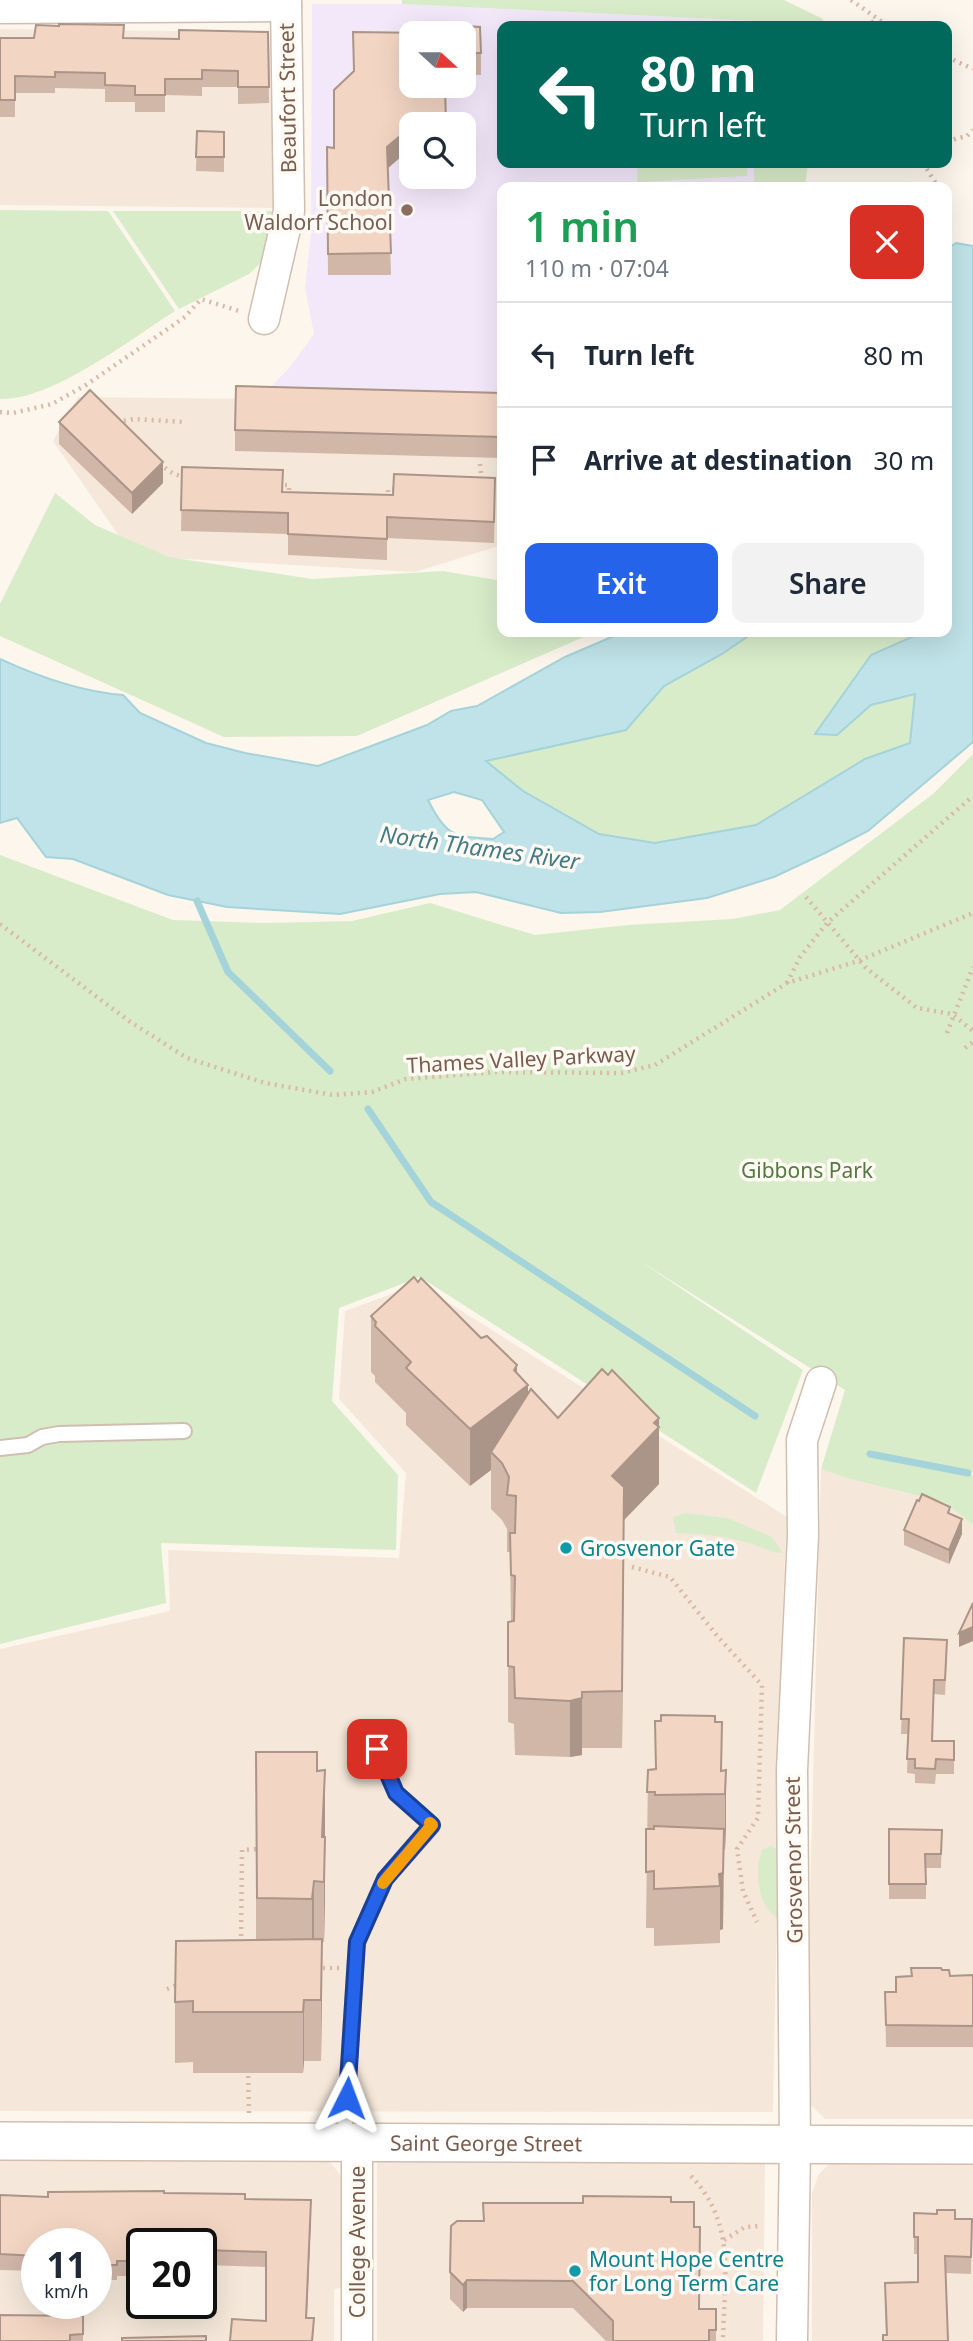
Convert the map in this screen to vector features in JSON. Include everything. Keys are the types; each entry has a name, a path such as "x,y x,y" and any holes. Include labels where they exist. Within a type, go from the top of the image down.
{"street":[{"path":"0,8 286,3"},
{"name":"Beaufort Street","path":"264,319 289,211 286,3"},
{"name":"Grosvenor Street","path":"792,2341 795,2144 792,1770 803,1558 802,1440 821,1382"},
{"name":"Saint George Street","path":"0,2141 973,2145"},
{"name":"College Avenue","path":"351,2142 357,2341"}],"lane":[{"path":"0,1448 28,1445 42,1437 59,1434 184,1431"},
{"path":"351,2142 357,1942 385,1879 432,1825 396,1793 377,1749"}],"path":[{"path":"851,0 881,21"},
{"path":"952,59 973,69"},
{"path":"952,140 968,136 973,130"},
{"path":"0,412 13,413 52,404 86,385 185,317 201,299 264,319"},
{"path":"117,429 110,423 134,419 184,422"},
{"path":"157,463 174,474 192,479"},
{"path":"480,464 484,493"},
{"path":"275,485 289,485 289,505"},
{"path":"388,509 388,489 402,489"},
{"path":"787,984 800,957 827,923 973,796"},
{"path":"806,897 858,961 917,1008 952,1014 973,1031"},
{"name":"Thames Valley Parkway","path":"0,924 128,1021 187,1058 265,1083 333,1095 372,1092 406,1079 496,1072 621,1073 654,1065 787,984 858,961 973,913"},
{"path":"947,1032 973,967"},
{"path":"965,1048 973,1042"},
{"path":"632,1567 670,1577 718,1637 762,1685 758,1818 737,1849 743,1891 757,1922"},
{"path":"241,1954 242,1850 256,1849"},
{"path":"315,1968 340,1968"},
{"path":"167,1989 186,1982"},
{"path":"248,2063 249,2142"},
{"path":"691,2176 705,2190 716,2210 724,2240 723,2341"},
{"path":"724,2240 745,2227 759,2226"}],"shaded area":[{"name":"London Waldorf School","path":"312,4 402,4 756,21 497,21 497,168 754,168 754,182 497,182 497,402 264,394 290,367 314,334 305,288 311,233"},
{"path":"0,29 269,32 274,208 0,205"},
{"path":"78,397 497,402 497,547 415,572 133,556 53,441"},
{"path":"419,1284 787,1517 773,2112 0,2111 0,1649 170,1611 168,1550 399,1558 406,1473 339,1399 345,1311"},
{"path":"821,1469 850,1479 944,1502 973,1525 973,2119 825,2119 810,2104 805,2093"},
{"path":"0,2157 329,2161 339,2173 343,2186 342,2288 334,2289 334,2341 0,2341"},
{"path":"377,2159 765,2162 763,2341 377,2341"},
{"path":"831,2162 973,2165 973,2341 812,2341 812,2193 819,2174"}],"green space":[{"path":"402,0 784,0 823,21 756,21 402,4"},
{"path":"638,168 747,168 747,176 637,182"},
{"path":"754,168 807,168 806,182 754,182"},
{"path":"0,210 108,211 175,311 114,352 66,379 20,397 0,399"},
{"path":"113,211 280,211 265,259 249,274 179,309"},
{"path":"55,493 95,525 169,557 312,579 443,571 497,580 497,637 584,637 357,736 224,737 0,636 0,604"},
{"path":"747,637 912,637 871,655 816,734 837,735 871,705 915,694 910,743 865,759 756,825 655,843 599,834 523,791 486,761 626,730 663,686 722,654"},
{"name":"Gibbons Park","path":"973,754 973,1472 969,1473 973,1476 973,1525 944,1502 850,1479 821,1469 845,1390 640,1261 803,1370 756,1493 420,1277 339,1308 332,1401 398,1475 396,1550 161,1543 166,1603 0,1644 0,855 173,920 263,923 352,921 430,903 535,935 628,925 732,919 780,910 933,794"},
{"path":"685,1513 727,1518 772,1537 783,1553 728,1538 676,1533 673,1517"},
{"path":"771,1846 780,1852 777,1918 770,1912 761,1896 758,1877 762,1850"}],"water":[{"name":"North Thames River","path":"956,243 973,246 973,742 868,831 774,877 707,898 600,912 561,913 476,892 440,894 340,914 227,907 168,895 73,859 46,857 17,818 0,823 0,659 60,683 123,695 140,713 206,743 318,766 427,725 451,711 477,706 565,657 611,637 747,637 664,686 626,730 486,761 523,791 599,834 655,843 756,825 865,759 910,743 915,694 871,705 837,735 815,734 871,655 912,637 952,637 952,246","holes":["454,792 482,800 504,832 493,839 453,833 441,822 428,800"]}],"building":[{"path":"36,25 124,25 123,38 179,39 179,30 268,32 269,87 238,87 238,71 202,70 202,79 165,79 165,95 135,95 135,86 105,85 105,73 55,72 55,77 15,76 15,100 0,100 0,38 34,38"},
{"path":"476,27 480,27 481,53 476,53"},
{"path":"353,32 399,33 399,98 445,98 446,112 399,112 399,137 387,147 391,253 328,254 327,147 334,148 334,90 354,71"},
{"path":"197,131 224,132 224,157 196,157"},
{"path":"236,386 497,393 497,437 235,430"},
{"path":"90,390 163,462 132,493 59,422"},
{"path":"182,467 283,470 282,492 393,495 394,474 495,478 494,522 387,517 387,539 288,534 288,513 181,510"},
{"path":"414,1277 418,1282 421,1278 481,1338 487,1336 517,1365 514,1370 528,1385 470,1429 406,1368 411,1362 375,1326 376,1322 371,1316"},
{"path":"602,1369 608,1375 612,1370 659,1418 654,1423 659,1427 612,1476 624,1487 622,1691 582,1692 582,1698 570,1701 515,1698 514,1667 508,1666 508,1622 514,1621 515,1576 511,1575 510,1533 515,1533 516,1496 507,1495 509,1477 502,1463 491,1452 531,1389 558,1418"},
{"path":"922,1494 950,1507 948,1513 962,1519 949,1550 904,1530"},
{"path":"973,1603 973,1627 959,1633"},
{"path":"904,1638 947,1640 945,1680 934,1680 932,1741 954,1741 954,1760 936,1759 935,1769 915,1768 915,1759 907,1759 909,1719 901,1719"},
{"path":"661,1715 715,1716 715,1722 722,1722 721,1771 726,1770 725,1794 655,1795 655,1792 647,1792 648,1770 656,1769 655,1721 661,1721"},
{"path":"256,1752 317,1752 317,1771 325,1770 322,1837 325,1837 324,1882 314,1881 312,1899 257,1898"},
{"path":"654,1826 724,1829 720,1886 654,1889 654,1871 646,1872 646,1829 654,1829"},
{"path":"889,1829 942,1830 941,1854 925,1854 926,1884 889,1884"},
{"path":"322,1939 321,2000 304,2000 303,2012 193,2012 193,2001 175,2002 176,1941"},
{"path":"911,1968 941,1968 949,1970 950,1976 973,1975 973,2026 886,2025 885,1992 896,1992 896,1977 912,1976"},
{"path":"164,2191 245,2194 245,2199 311,2200 306,2318 314,2318 312,2341 230,2341 232,2319 266,2321 266,2252 217,2250 217,2228 126,2228 126,2261 117,2261 117,2265 112,2265 112,2228 21,2228 21,2255 0,2254 0,2195 48,2197 48,2192"},
{"name":"Mount Hope Centre for Long Term Care","path":"583,2196 671,2197 671,2202 694,2202 694,2227 700,2227 699,2309 716,2309 716,2330 709,2330 709,2341 613,2341 613,2321 573,2281 467,2280 463,2285 450,2272 451,2226 457,2221 484,2221 483,2203 583,2203"},
{"path":"937,2210 955,2210 955,2219 972,2219 971,2257 945,2256 948,2341 883,2341 883,2335 887,2335 885,2283 918,2282 918,2237 914,2237 914,2213 937,2214"},
{"path":"0,2315 21,2315 21,2319 83,2319 83,2334 70,2335 70,2341 0,2341"},
{"path":"206,2336 206,2341 122,2341 122,2338"}],"waterway":[{"path":"197,901 228,972 330,1071"},
{"path":"368,1109 431,1202 755,1416"},
{"path":"870,1454 968,1473"}],"slow traffic":[{"path":"383,1883 432,1825 430,1823"}],"place":[{"name":"London Waldorf School","path":"407,210"},
{"name":"Grosvenor Gate","path":"566,1548"},
{"name":"Mount Hope Centre for Long Term Care","path":"575,2271"}],"route":[{"path":"347,2098 357,1942 385,1879 432,1825 396,1793 377,1749"}]}
